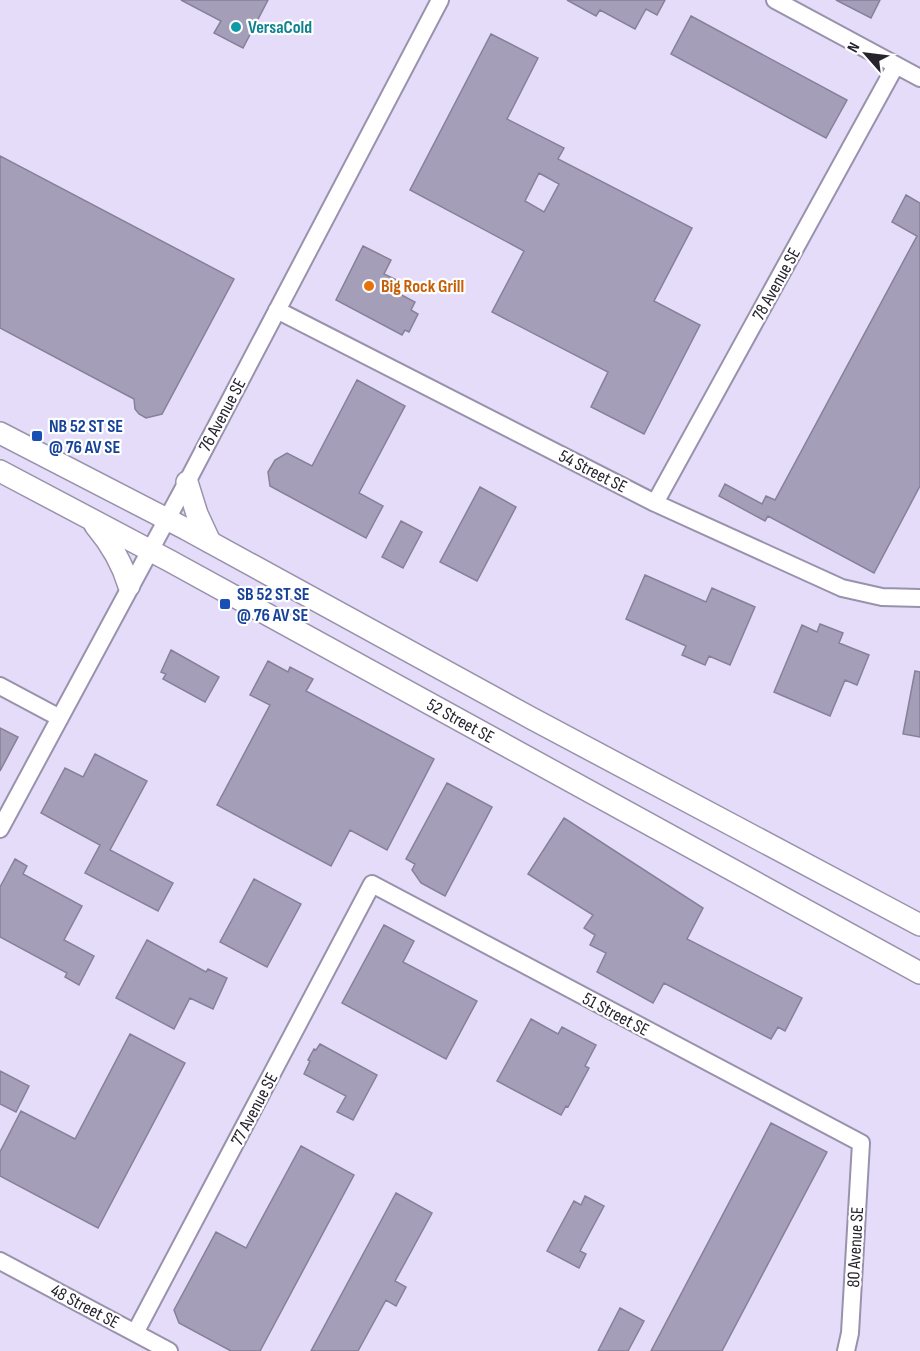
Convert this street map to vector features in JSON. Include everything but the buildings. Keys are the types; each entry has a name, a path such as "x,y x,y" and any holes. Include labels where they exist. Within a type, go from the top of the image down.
{"main road":[{"name":"52 Street SE","path":"0,433 166,518 920,926"},
{"name":"52 Street SE","path":"0,471 149,550 920,973"},
{"path":"187,482 197,514 210,542"},
{"path":"88,518 111,545 124,570 129,586"},
{"path":"898,960 920,966"}],"street":[{"name":"76 Avenue SE","path":"0,829 187,482 440,0"},
{"path":"775,0 920,78"},
{"name":"78 Avenue SE","path":"656,503 896,65"},
{"name":"54 Street SE","path":"277,310 656,503 842,588 882,597 920,598"},
{"path":"0,686 60,718"},
{"name":"51 Street SE","path":"372,884 861,1143"},
{"name":"77 Avenue SE","path":"135,1333 372,884"},
{"name":"80 Avenue SE","path":"846,1351 850,1333 861,1143"},
{"name":"48 Street SE","path":"0,1261 169,1351"}],"place":[{"name":"VersaCold","path":"236,27"},
{"name":"Big Rock Grill","path":"369,286"},
{"name":"NB 52 ST SE @ 76 AV SE","path":"37,436"},
{"name":"SB 52 ST SE @ 76 AV SE","path":"225,604"}]}
